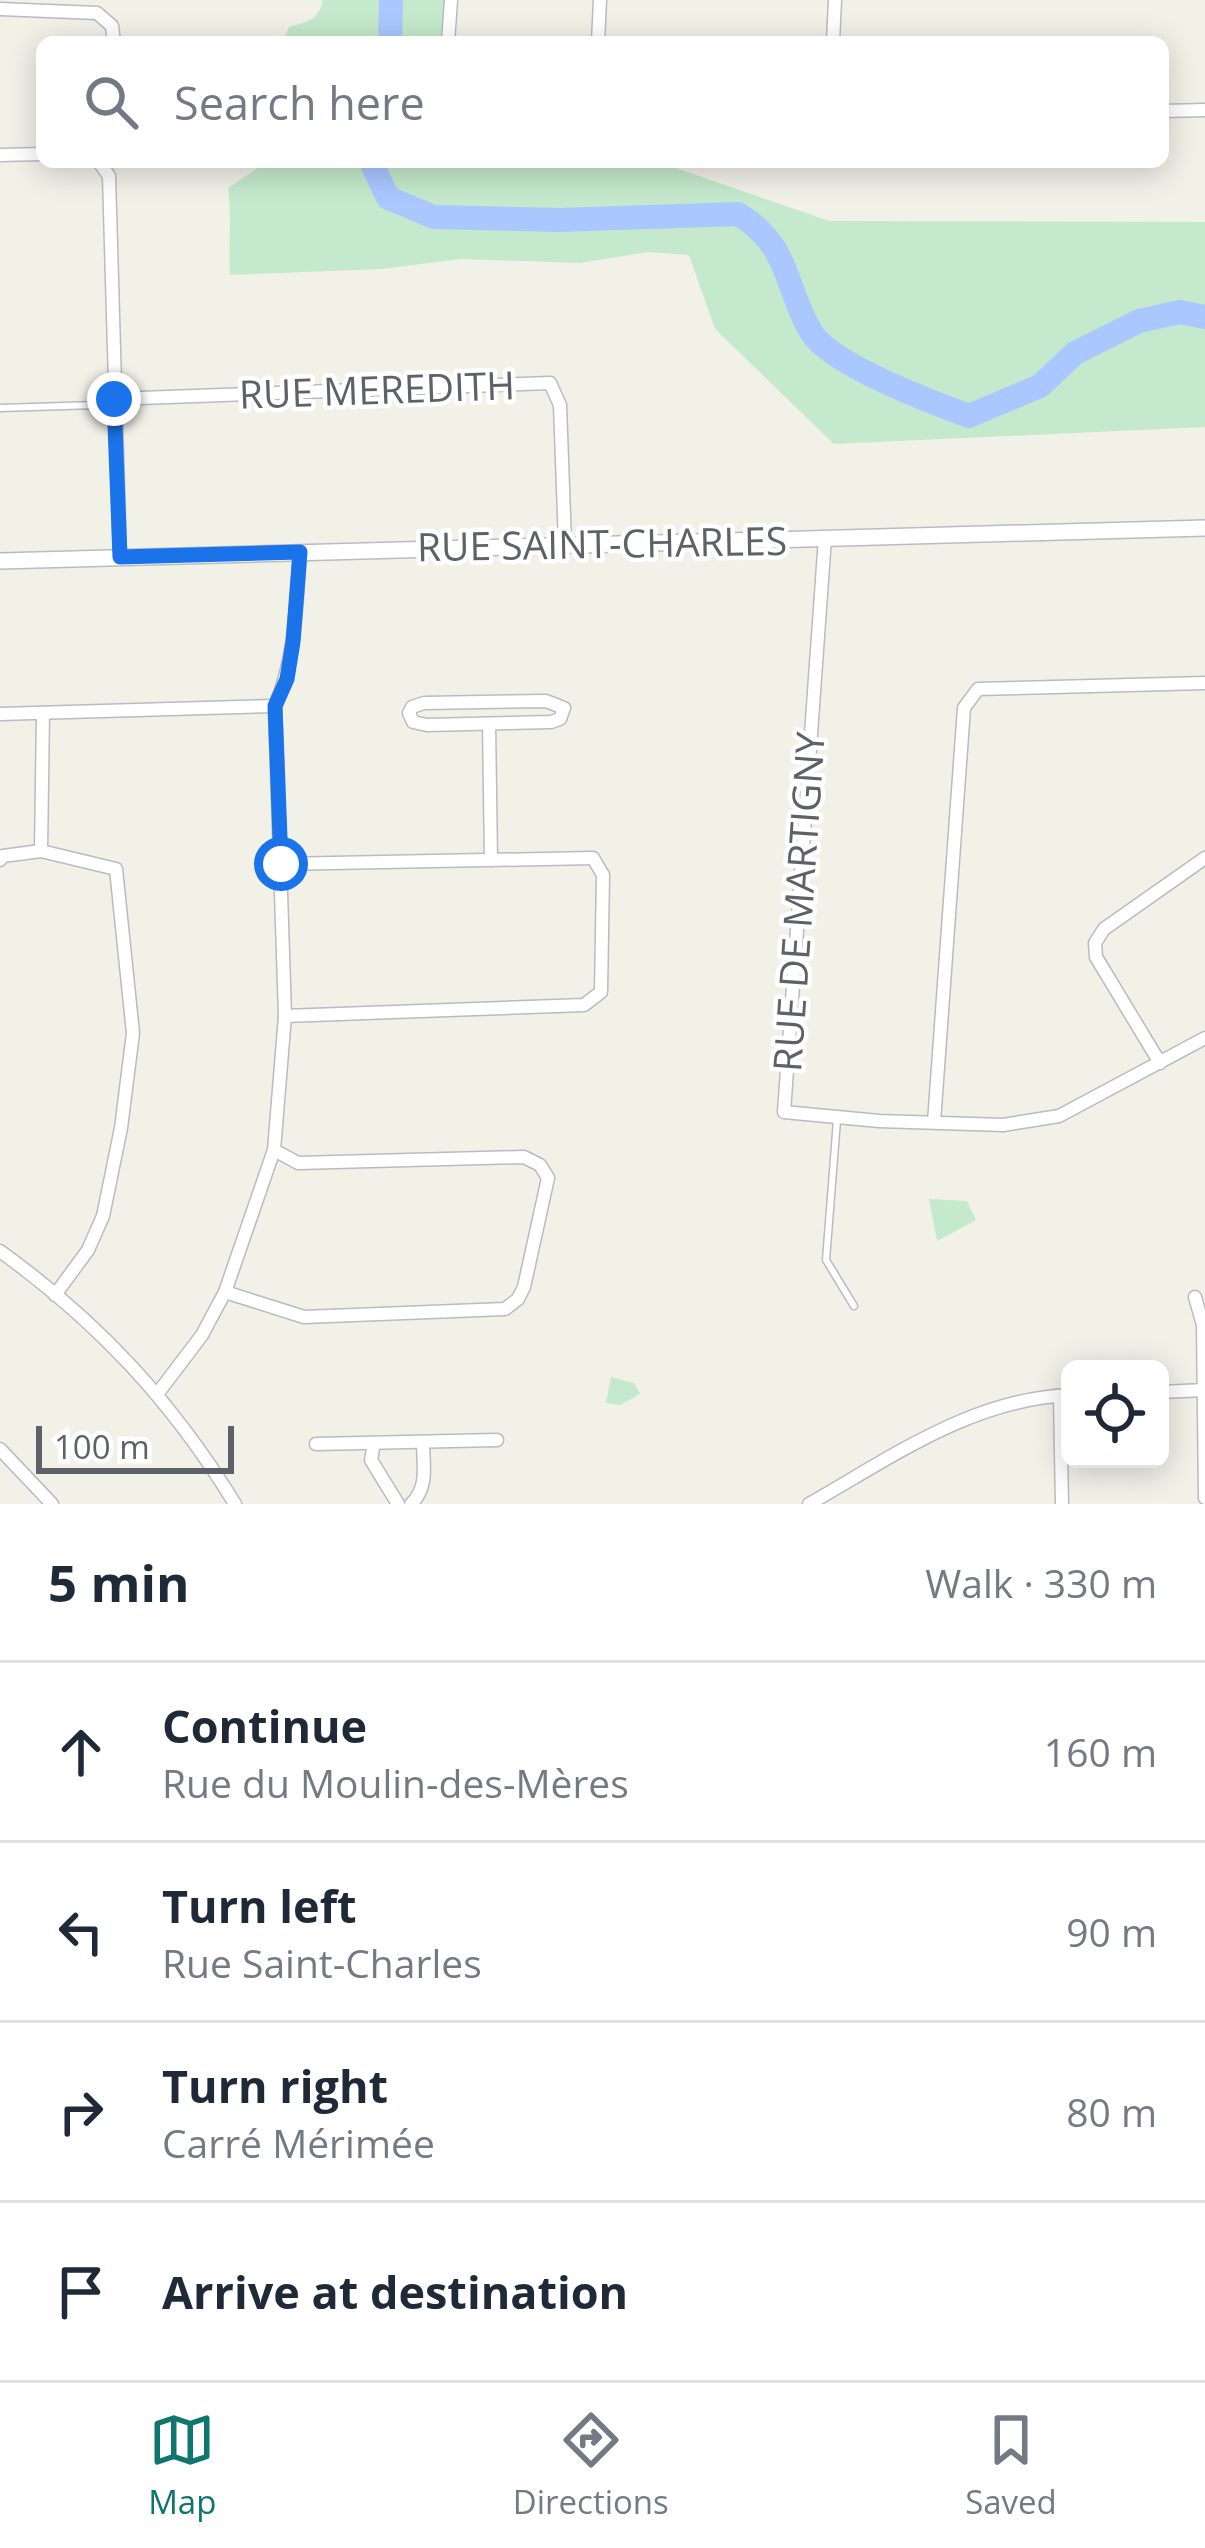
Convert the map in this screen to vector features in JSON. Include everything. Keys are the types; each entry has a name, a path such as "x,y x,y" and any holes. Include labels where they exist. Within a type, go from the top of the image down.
{"street":[{"path":"449,36 452,0"},
{"path":"598,36 600,0"},
{"path":"832,36 835,0"},
{"path":"0,9 97,13 112,26 113,36"},
{"path":"1169,111 1205,110"},
{"path":"0,155 36,154"},
{"path":"103,168 109,176 120,557"},
{"name":"RUE MEREDITH","path":"114,399 550,383 560,405 566,543"},
{"name":"RUE SAINT-CHARLES","path":"0,561 1205,528"},
{"name":"RUE DE MARTIGNY","path":"825,538 784,1112 1003,1125 1059,1116 1205,1038"},
{"path":"158,1393 202,1335 225,1292 274,1150 285,1016 275,706 287,679 300,552"},
{"path":"934,1122 964,708 978,689 1205,683"},
{"path":"546,701 564,708 560,718 551,722 489,724 418,725 409,713 424,703 546,701"},
{"path":"0,714 275,706"},
{"path":"40,851 43,713"},
{"path":"489,724 491,860"},
{"path":"0,860 40,851 116,869 133,1033 121,1128 103,1216 88,1250 55,1295"},
{"path":"281,864 592,858 603,875 601,992 584,1005 285,1016"},
{"path":"1160,1063 1096,957 1095,943 1104,929 1205,858"},
{"path":"225,1292 304,1317 505,1309 524,1287 548,1178 540,1165 524,1157 298,1163 274,1150"},
{"path":"0,1252 120,1350 158,1393 235,1504"},
{"path":"1195,1297 1203,1325 1205,1498"},
{"path":"1169,1392 1204,1390"},
{"path":"809,1504 968,1417 1013,1402 1061,1396"},
{"path":"316,1444 497,1440"},
{"path":"411,1504 421,1495 424,1483 423,1442"},
{"path":"374,1443 371,1460 398,1504"},
{"path":"0,1449 52,1504"},
{"path":"1062,1504 1063,1468"},
{"path":"837,1488 849,1504"}],"lane":[{"path":"0,408 96,405 114,399"},
{"path":"838,1117 826,1260 854,1306"}],"green space":[{"path":"323,0 451,0 448,36 285,36 289,27 307,22"},
{"path":"258,168 675,168 829,221 1205,222 1205,427 834,444 715,329 689,255 648,252 580,263 460,259 382,269 230,275 228,188"},
{"path":"929,1199 967,1201 976,1220 937,1241"},
{"path":"611,1377 634,1383 640,1394 620,1405 606,1403"}],"waterway":[{"path":"390,36 391,0"},
{"path":"374,168 388,198 434,217 558,220 738,214 777,253 802,315 822,345 884,381 969,416 1040,386 1075,353 1139,321 1180,312 1205,317"}],"route":[{"path":"114,399 120,557 300,552 287,679 275,706 281,864"}]}
